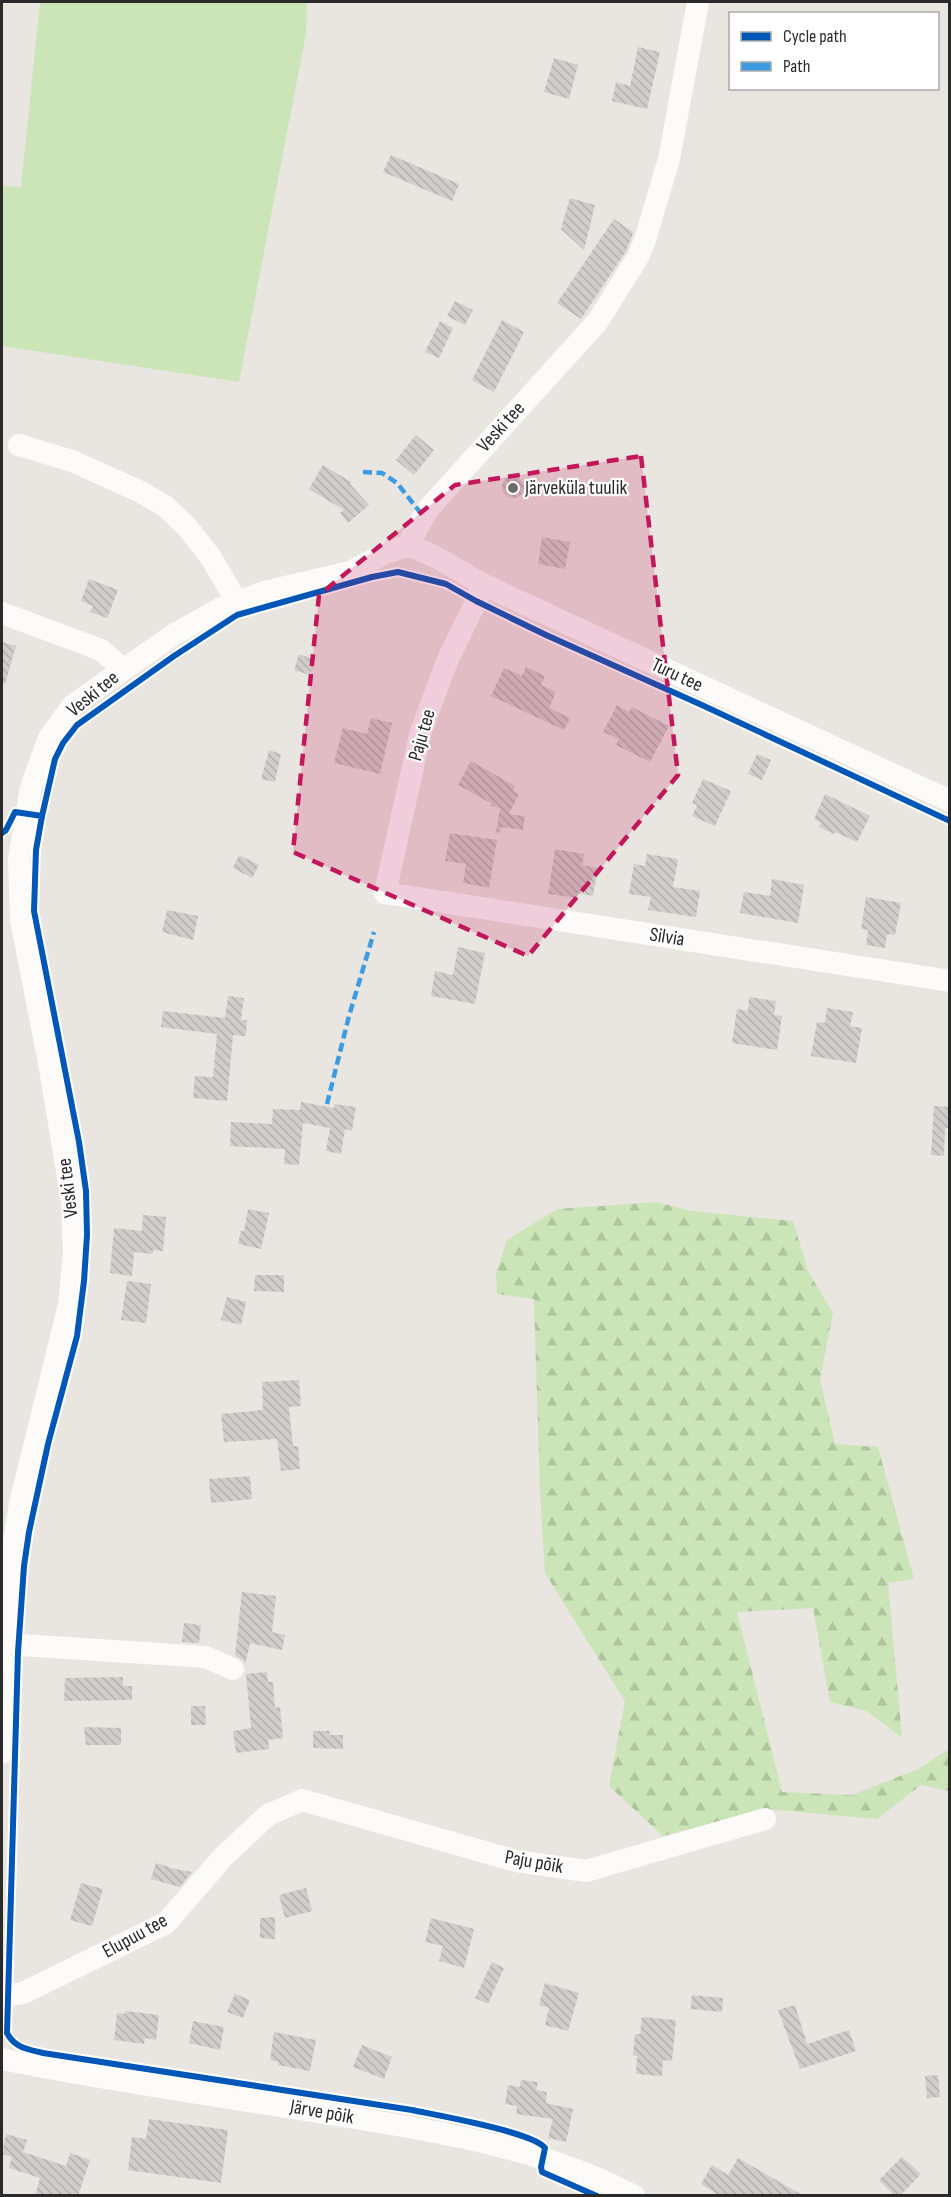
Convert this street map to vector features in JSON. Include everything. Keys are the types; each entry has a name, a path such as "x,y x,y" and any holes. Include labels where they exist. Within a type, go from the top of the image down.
{"street":[{"name":"Veski tee","path":"2,1753 8,1581 20,1503 69,1305 74,1254 72,1201 49,1063 10,858 31,787 49,738 74,705 174,635 221,608 264,592 350,572 386,553 407,546 428,509 598,321 638,257 669,159 699,2"},
{"path":"20,445 72,461 141,492 165,506 188,527 210,556 237,602"},
{"name":"Turu tee","path":"407,546 423,550 435,559 484,585 950,801"},
{"name":"Paju tee","path":"385,893 421,731 448,659 484,585"},
{"path":"2,613 101,650 123,669"},
{"name":"Silvia","path":"385,893 950,981"},
{"path":"6,1644 206,1657 233,1669"},
{"name":"Paju põik","path":"302,1800 516,1861 586,1871 765,1819"},
{"name":"Elupuu tee","path":"2,1995 23,1993 166,1923 223,1857 267,1815 302,1800"},
{"name":"Järve põik","path":"2,2059 88,2077 275,2104 452,2134 569,2167 634,2196"}],"highlighted area":[{"path":"641,456 678,775 528,956 293,852 319,595 455,485"}],"green space":[{"path":"40,2 307,2 306,34 239,382 2,346 2,186 21,187"},
{"path":"656,1202 692,1211 793,1221 808,1271 833,1313 820,1379 835,1444 878,1447 914,1579 888,1583 902,1738 867,1711 830,1702 813,1608 737,1612 782,1792 852,1795 918,1769 949,1749 949,1791 921,1785 877,1819 766,1809 663,1836 609,1786 625,1701 545,1573 534,1299 497,1294 496,1274 507,1240 557,1209"}],"building":[{"path":"638,47 660,52 647,109 612,101 616,82 630,86"},
{"path":"554,58 578,65 569,99 544,92"},
{"path":"391,155 459,184 452,201 383,172"},
{"path":"570,198 595,205 584,250 561,229"},
{"path":"614,219 633,232 632,236 626,251 581,319 557,303"},
{"path":"455,301 473,310 465,325 447,316"},
{"path":"502,320 524,332 494,392 472,380"},
{"path":"440,321 453,328 439,358 425,352"},
{"path":"416,435 434,450 414,475 396,460"},
{"path":"323,465 351,482 350,484 369,505 348,523 340,513 344,510 309,489"},
{"name":"Järveküla tuulik","path":"513,476 521,479 524,487 521,495 513,498 505,495 502,487 505,479"},
{"path":"542,537 570,542 565,569 538,564"},
{"path":"89,579 118,590 107,618 90,612 93,606 81,601"},
{"path":"2,642 16,646 5,684 2,684"},
{"path":"299,654 315,660 310,675 294,670"},
{"path":"526,667 545,676 541,685 556,692 549,708 570,718 564,730 491,696 504,668 522,676"},
{"path":"617,705 629,712 632,707 669,726 650,762 616,745 619,739 603,732"},
{"path":"371,718 392,723 380,774 334,763 343,728 367,734"},
{"path":"269,750 281,754 275,782 261,779"},
{"path":"757,754 771,760 762,780 748,774"},
{"path":"471,761 515,786 513,791 519,794 509,814 525,816 523,830 502,827 499,833 496,832 500,808 490,806 492,804 458,785"},
{"path":"703,779 731,791 715,826 692,816 697,805 692,803"},
{"path":"825,794 870,816 857,842 819,827 821,823 814,819"},
{"path":"450,833 497,840 489,888 463,883 466,864 445,861"},
{"path":"555,849 584,854 582,865 598,868 593,896 578,893 577,898 548,894"},
{"path":"647,854 678,859 673,887 700,891 696,917 648,910 651,897 629,894 634,864 645,866"},
{"path":"239,855 259,865 252,878 233,868"},
{"path":"772,879 804,885 798,923 740,913 744,892 770,896"},
{"path":"866,897 901,903 895,935 887,934 885,948 866,945 868,930 861,929"},
{"path":"167,910 198,916 193,940 162,932"},
{"path":"458,947 485,953 475,1004 431,996 435,971 453,975"},
{"path":"228,996 244,998 241,1020 247,1020 246,1036 233,1035 227,1101 193,1098 195,1076 213,1077 217,1034 161,1027 163,1011 225,1018"},
{"path":"749,997 776,1001 774,1015 782,1016 777,1050 732,1043 737,1009 748,1011"},
{"path":"827,1008 853,1012 850,1026 862,1028 856,1063 811,1056 817,1022 825,1023"},
{"path":"301,1102 334,1108 334,1104 356,1107 352,1131 345,1129 341,1154 326,1151 330,1128 303,1123 299,1165 284,1164 285,1149 230,1146 231,1122 272,1124 273,1109 300,1110"},
{"path":"934,1106 950,1107 950,1128 945,1128 944,1156 931,1155"},
{"path":"248,1209 269,1213 261,1249 238,1244 241,1231 244,1231"},
{"path":"143,1215 166,1217 163,1251 153,1250 152,1254 134,1252 132,1276 110,1273 114,1228 142,1231"},
{"path":"255,1275 284,1275 284,1292 254,1291"},
{"path":"127,1281 151,1284 146,1323 121,1320"},
{"path":"227,1297 246,1302 241,1325 221,1320"},
{"path":"299,1380 301,1406 289,1407 293,1446 298,1446 300,1469 281,1471 277,1439 224,1442 221,1414 263,1410 262,1382"},
{"path":"250,1476 252,1499 211,1503 209,1479"},
{"path":"242,1592 276,1596 272,1632 285,1635 282,1650 250,1643 245,1665 244,1661 235,1655"},
{"path":"184,1623 201,1625 199,1643 182,1642"},
{"path":"267,1672 268,1682 273,1682 275,1708 280,1707 283,1738 268,1740 269,1749 236,1753 233,1731 251,1728 246,1674"},
{"path":"123,1677 123,1686 132,1686 132,1700 64,1701 65,1678"},
{"path":"191,1706 205,1706 206,1725 191,1725"},
{"path":"84,1727 121,1728 121,1745 86,1745"},
{"path":"313,1731 330,1731 329,1735 343,1735 343,1749 313,1748"},
{"path":"156,1863 192,1872 180,1887 151,1879"},
{"path":"81,1883 103,1889 92,1926 70,1920"},
{"path":"306,1888 312,1911 285,1918 279,1895"},
{"path":"275,1917 275,1939 260,1938 260,1918"},
{"path":"431,1918 474,1929 464,1968 439,1961 443,1946 425,1942"},
{"path":"492,1962 504,1968 488,2004 475,1998"},
{"path":"545,1983 579,1993 568,2031 545,2025 549,2008 539,2005"},
{"path":"235,1994 250,2000 243,2018 227,2012"},
{"path":"692,1995 723,1998 722,2012 691,2009"},
{"path":"795,2005 807,2044 849,2030 856,2051 800,2069 778,2010"},
{"path":"125,2011 159,2015 156,2040 145,2038 144,2044 114,2040 117,2013 125,2014"},
{"path":"642,2017 676,2020 672,2061 663,2060 662,2076 636,2074 637,2056 633,2055 635,2034 640,2034"},
{"path":"193,2021 224,2027 220,2050 189,2043"},
{"path":"274,2032 316,2040 310,2071 278,2065 278,2062 270,2060"},
{"path":"362,2045 392,2057 384,2079 353,2067"},
{"path":"938,2075 940,2097 927,2098 925,2076"},
{"path":"521,2080 538,2082 536,2090 547,2092 546,2103 573,2109 566,2142 548,2138 553,2119 516,2114 517,2106 505,2104 508,2085 520,2087"},
{"path":"149,2119 228,2130 221,2183 128,2170 132,2137 146,2139"},
{"path":"6,2134 27,2140 23,2152 66,2166 70,2153 90,2160 78,2196 35,2196 40,2178 9,2168 12,2157 2,2154"},
{"path":"902,2157 921,2174 900,2196 895,2196 879,2180"},
{"path":"738,2158 804,2196 720,2196 701,2184 712,2165 728,2175"}],"marked path":[{"path":"363,472 382,473 397,483 423,516"},
{"path":"327,1104 349,1016 374,932"}],"cycle path":[{"path":"42,816 55,759 63,743 77,725 174,656 237,615 372,577 398,572 446,584 546,635 950,821"},
{"path":"2,833 6,830 15,812 42,816 36,850 34,911 79,1142 86,1191 87,1235 77,1336 48,1444 24,1566 18,1652 7,2033 18,2045 43,2053 412,2110 504,2130 537,2142 545,2148 542,2172 597,2196"}],"place":[{"name":"Järveküla tuulik","path":"513,488"}]}
